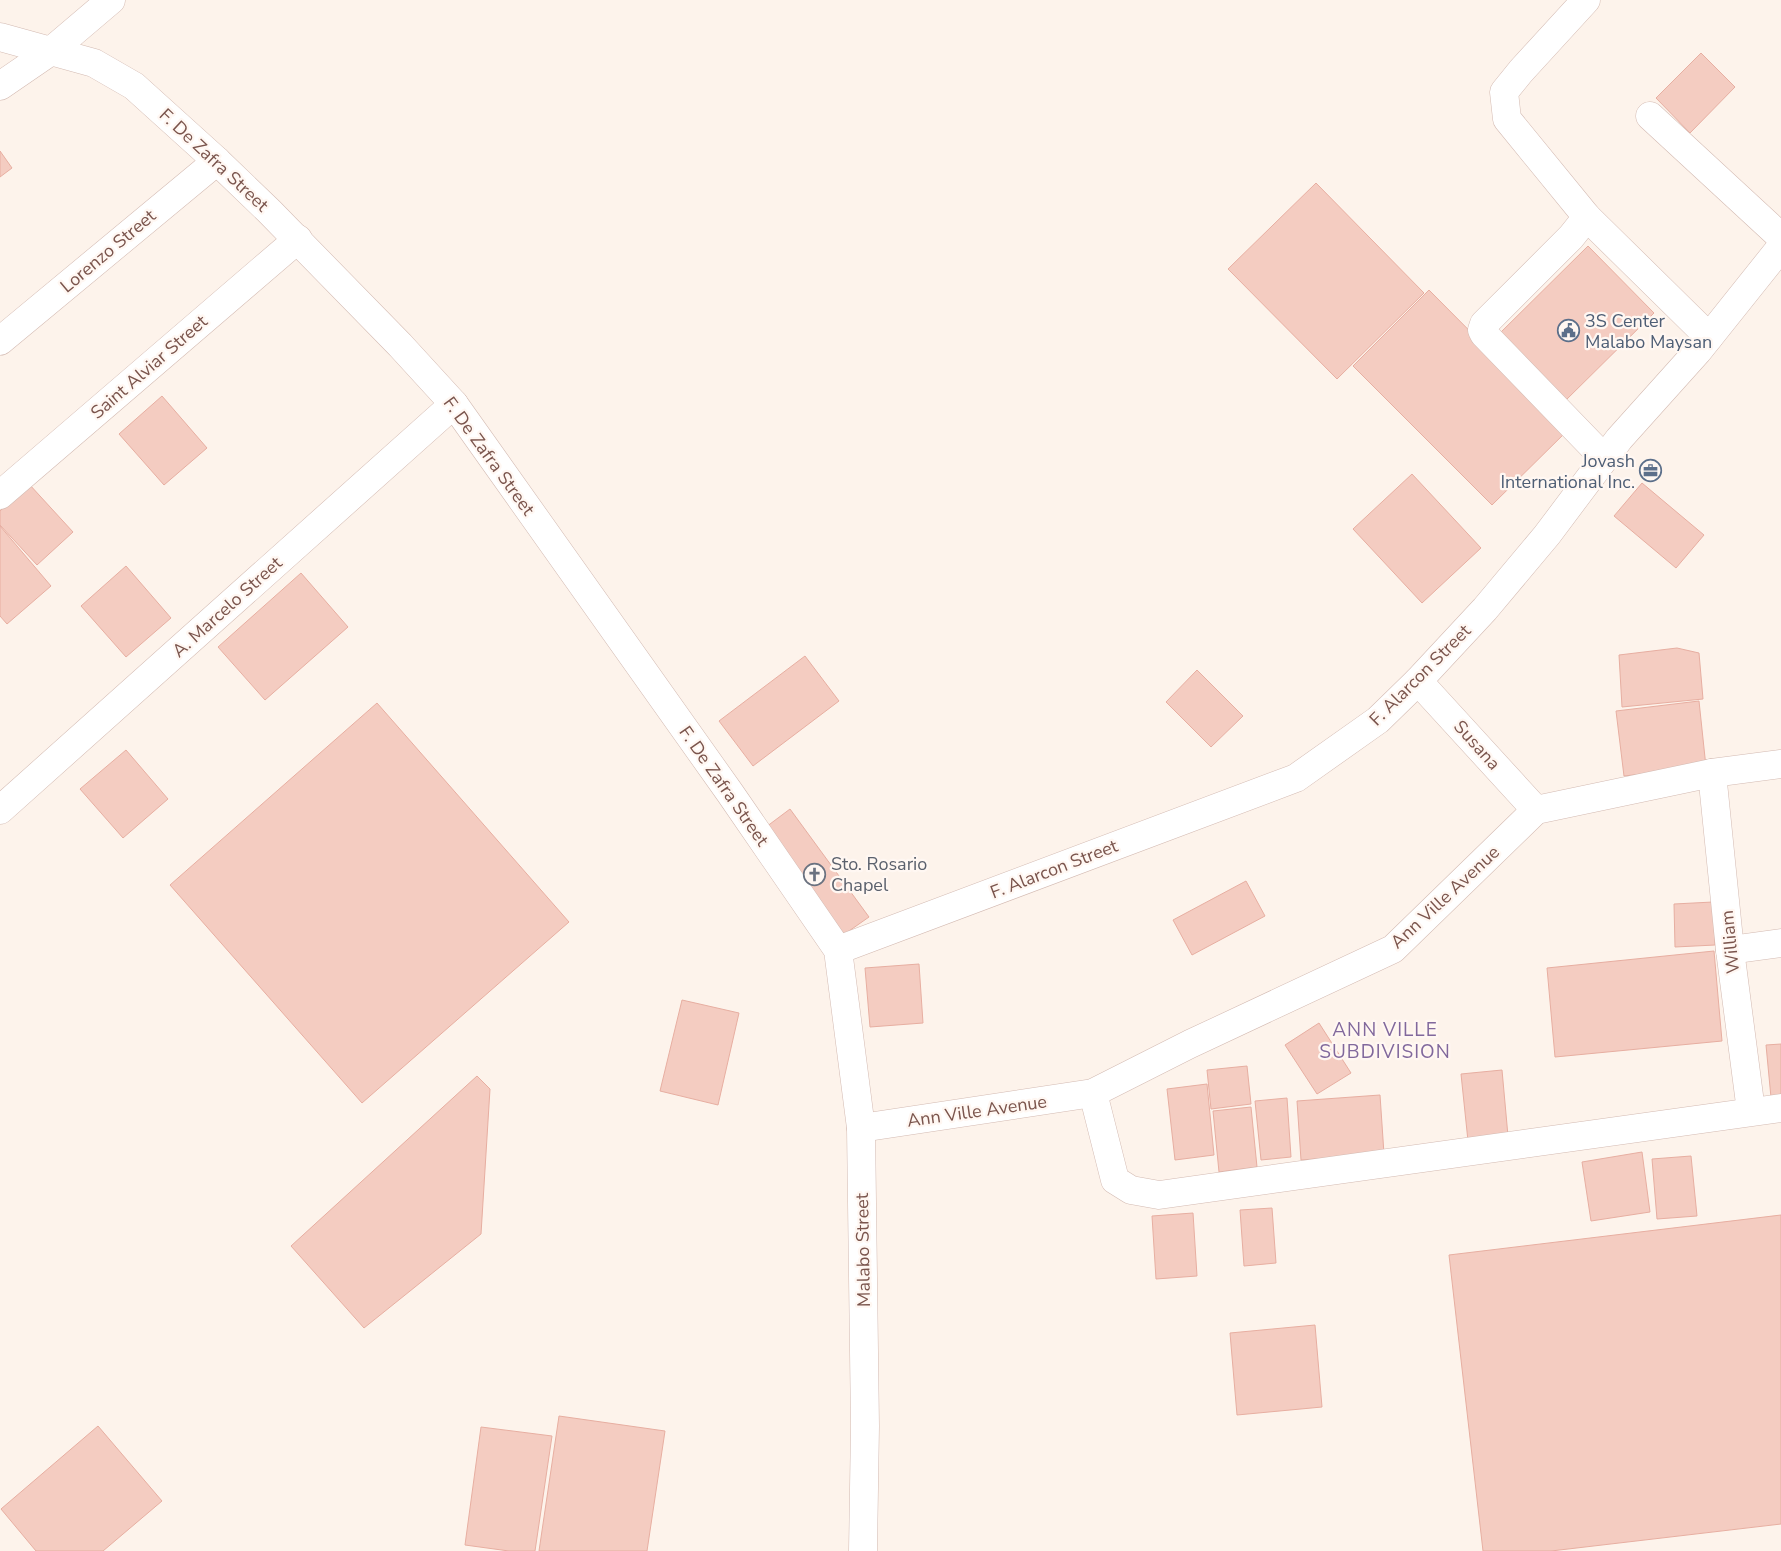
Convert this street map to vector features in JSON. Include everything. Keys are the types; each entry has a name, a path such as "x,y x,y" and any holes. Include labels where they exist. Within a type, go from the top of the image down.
{"street":[{"path":"0,86 51,51 111,0"},
{"path":"1586,0 1504,92 1507,120 1587,217 1709,337"},
{"name":"F. De Zafra Street","path":"0,37 94,63 134,86 217,161 298,239 400,345 454,404 725,786 838,950"},
{"path":"1650,116 1781,237"},
{"name":"Lorenzo Street","path":"0,341 217,161"},
{"path":"1587,217 1571,237 1484,324 1482,330 1604,458"},
{"name":"Saint Alviar Street","path":"0,495 298,239"},
{"name":"F. Alarcon Street","path":"838,950 1296,778 1378,720 1485,609 1547,535 1604,458 1709,337 1781,248"},
{"name":"A. Marcelo Street","path":"0,810 454,404"},
{"name":"Susana","path":"1418,680 1536,810"},
{"path":"1536,810 1712,773 1781,764"},
{"name":"William","path":"1712,773 1730,950 1751,1111"},
{"name":"Ann Ville Avenue","path":"861,1128 1093,1093 1190,1044 1393,949 1536,810"},
{"path":"1730,950 1781,943"},
{"name":"Malabo Street","path":"838,950 861,1128 865,1426 863,1551"},
{"path":"1093,1093 1115,1180 1131,1190 1159,1195 1781,1108"}],"building":[{"path":"1701,53 1735,87 1690,133 1656,98"},
{"path":"0,151 12,168 0,177"},
{"path":"1316,183 1424,293 1337,379 1228,269"},
{"name":"3S Center Malabo Maysan","path":"1588,246 1654,313 1562,404 1496,337"},
{"path":"1429,290 1568,430 1492,505 1353,366"},
{"path":"162,396 207,448 164,485 119,434"},
{"path":"1412,474 1481,548 1422,603 1353,529"},
{"path":"1642,483 1704,535 1676,568 1614,516"},
{"path":"29,484 73,532 37,565 0,525 0,511"},
{"path":"0,526 51,586 7,624 0,616"},
{"path":"126,566 171,618 126,657 81,606"},
{"path":"301,573 348,627 265,700 218,647"},
{"path":"1677,648 1699,653 1703,699 1622,707 1619,655"},
{"path":"805,656 839,701 753,766 719,721"},
{"path":"1197,670 1243,716 1211,747 1166,702"},
{"path":"1699,701 1706,767 1624,776 1616,711"},
{"path":"377,703 569,922 362,1103 170,885"},
{"path":"126,750 168,799 123,838 80,789"},
{"name":"Sto. Rosario Chapel","path":"790,809 869,917 839,938 762,830"},
{"path":"1246,881 1265,916 1192,955 1173,920"},
{"path":"1713,902 1715,945 1675,947 1674,904"},
{"path":"1714,951 1722,1041 1555,1057 1547,968"},
{"path":"919,964 923,1023 870,1027 865,968"},
{"path":"682,1000 739,1013 718,1105 660,1091"},
{"path":"1319,1023 1351,1073 1317,1094 1285,1045"},
{"path":"1781,1044 1781,1107 1772,1108 1766,1045"},
{"path":"1247,1066 1251,1104 1211,1109 1207,1070"},
{"path":"1502,1070 1508,1136 1468,1141 1461,1074"},
{"path":"477,1076 490,1089 481,1234 364,1328 291,1246"},
{"path":"1207,1084 1214,1155 1175,1160 1167,1089"},
{"path":"1380,1095 1384,1154 1301,1160 1297,1101"},
{"path":"1287,1098 1291,1157 1261,1160 1255,1101"},
{"path":"1251,1107 1257,1167 1219,1172 1213,1111"},
{"path":"1642,1152 1650,1212 1591,1221 1582,1162"},
{"path":"1691,1156 1697,1216 1657,1219 1652,1159"},
{"path":"1272,1208 1276,1263 1244,1266 1240,1210"},
{"path":"1193,1213 1197,1276 1156,1279 1152,1216"},
{"path":"1781,1215 1781,1524 1551,1551 1483,1551 1449,1255"},
{"path":"1315,1325 1322,1407 1237,1415 1230,1333"},
{"path":"559,1416 665,1431 647,1551 539,1551"},
{"path":"98,1426 162,1501 103,1551 36,1551 1,1509"},
{"path":"481,1427 552,1436 535,1551 509,1551 465,1545"}],"place":[{"name":"3S Center Malabo Maysan","path":"1569,331"},
{"name":"Jovash International Inc.","path":"1651,471"},
{"name":"Sto. Rosario Chapel","path":"815,874"}],"district":[{"name":"ANN VILLE SUBDIVISION","path":"1385,1041"}]}
